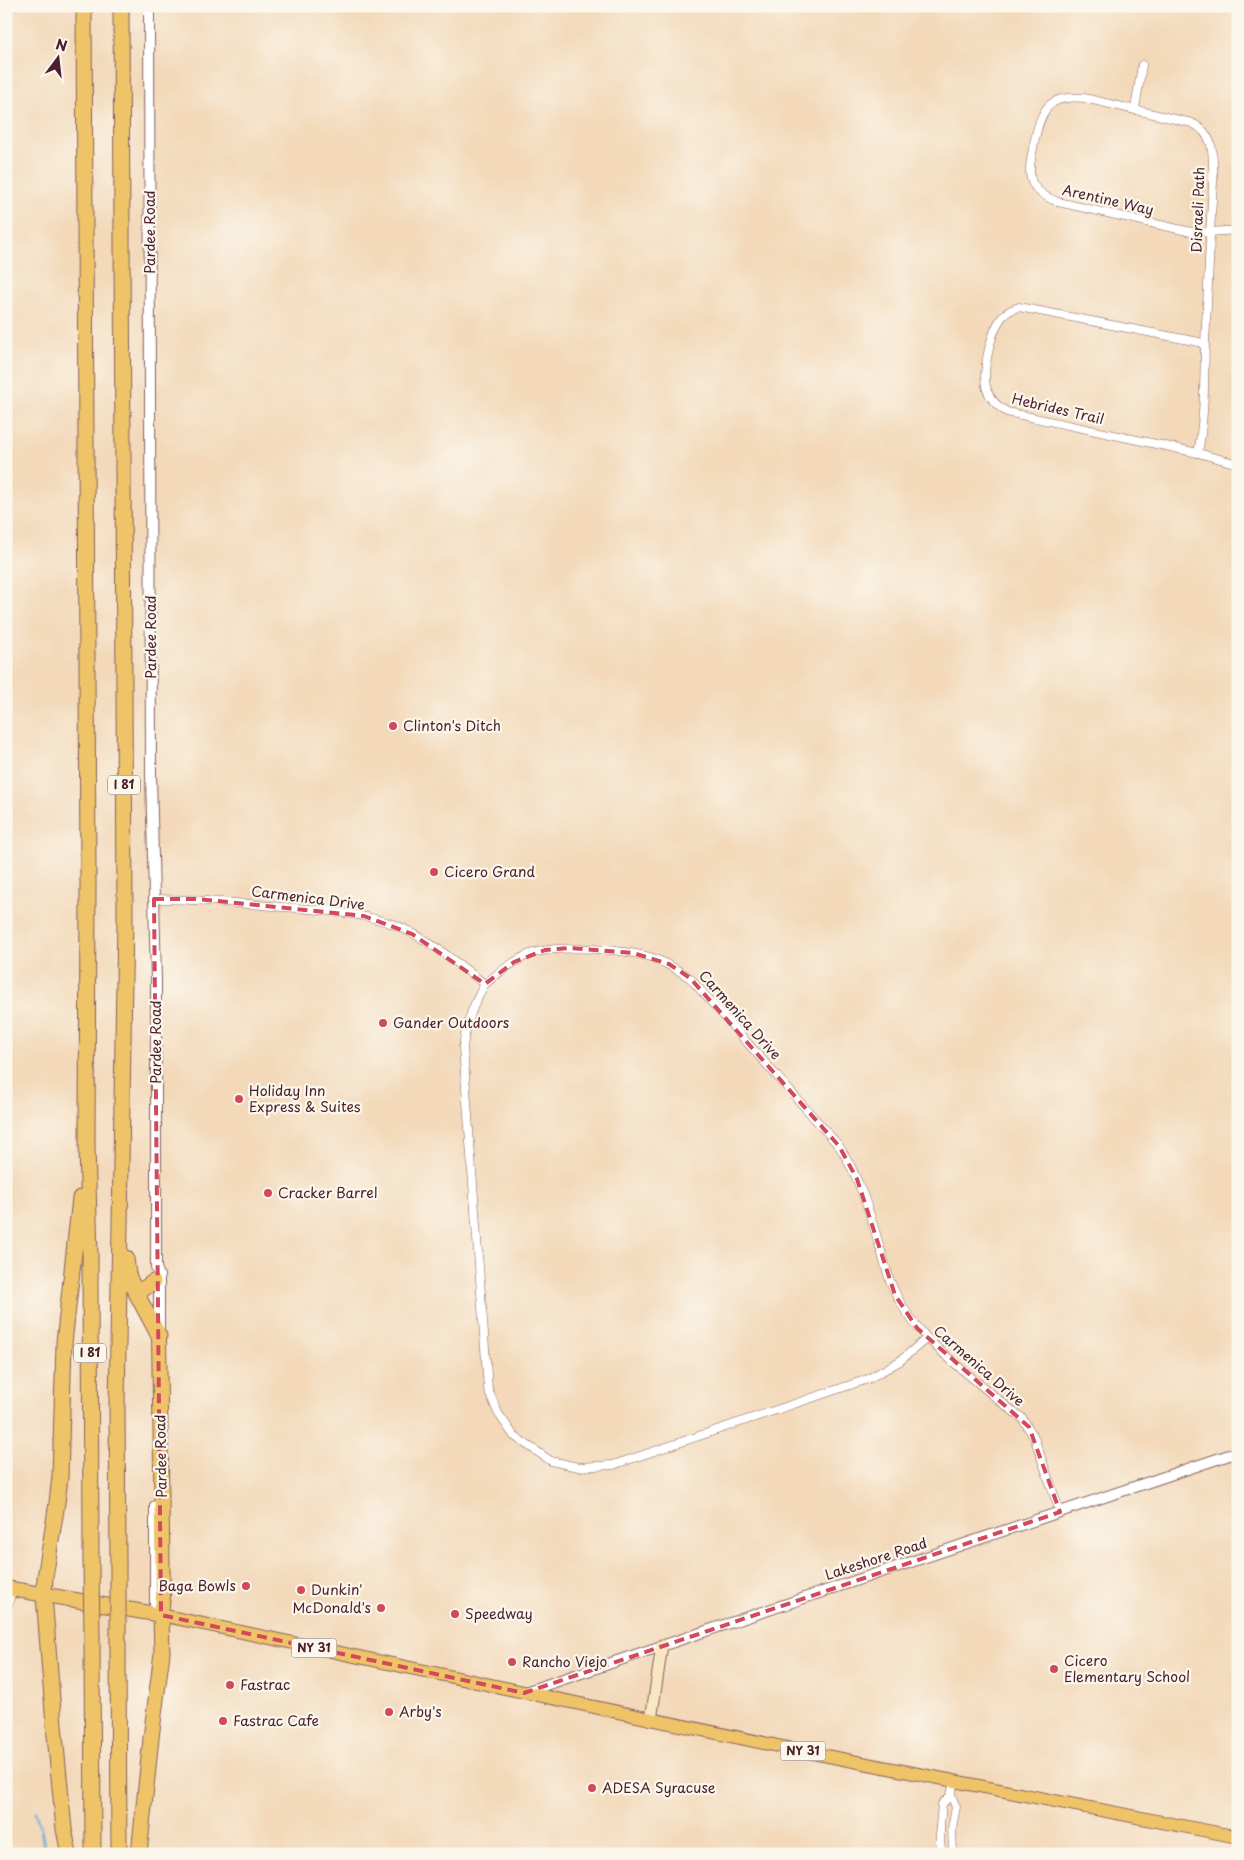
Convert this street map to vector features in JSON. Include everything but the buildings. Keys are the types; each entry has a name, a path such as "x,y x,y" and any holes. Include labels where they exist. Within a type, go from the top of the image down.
{"highway":[{"name":"I 81","path":"84,6 88,872 87,1145 90,1256 93,1854"},
{"name":"I 81","path":"119,1854 117,1406 125,919 121,6"},
{"path":"69,1854 64,1829 44,1595 60,1477 64,1343 87,1145"},
{"path":"121,1212 126,1262 133,1287 156,1329"},
{"path":"133,1287 142,1290 154,1275"},
{"name":"Pardee Road","path":"156,1329 163,1597 158,1615"},
{"name":"NY 31","path":"9,1588 158,1615"},
{"path":"139,1854 150,1738 162,1654 158,1615"}],"main road":[{"name":"NY 31","path":"158,1615 651,1720 1238,1837"},
{"path":"651,1720 662,1645"}],"street":[{"name":"Pardee Road","path":"149,6 151,774 156,980 154,1275 156,1329"},
{"path":"1135,109 1142,65"},
{"name":"Disraeli Path","path":"1050,104 1060,98 1071,96 1192,123 1200,127 1208,136 1211,146 1212,165 1210,233 1204,402 1198,453"},
{"name":"Arentine Way","path":"1050,104 1043,111 1039,121 1029,169 1030,179 1036,190 1044,197 1058,202 1196,233 1238,230"},
{"name":"Hebrides Trail","path":"1205,346 1199,342 1019,307 1004,314 999,322 990,347 985,375 987,390 994,403 1008,412 1198,453 1238,464"},
{"name":"Carmenica Drive","path":"154,899 198,898 364,916 394,924 412,934 486,984 503,969 531,954 545,950 570,948 633,953 669,964 690,978 840,1146 850,1162 857,1179 895,1294 913,1322 939,1351 1022,1418 1029,1427 1034,1436 1060,1512"},
{"path":"486,984 476,999 469,1016 465,1028 463,1047 488,1389 498,1413 514,1436 551,1461 578,1467 613,1464 868,1379 900,1361 927,1338"},
{"name":"Pardee Road","path":"154,1275 159,1275 156,1329"},
{"name":"Lakeshore Road","path":"524,1693 1238,1452"},
{"path":"6,1612 9,1588"},
{"path":"942,1854 940,1826 942,1804 951,1795 954,1781"},
{"path":"951,1795 956,1807 952,1828 953,1854"}],"highlighted area":[{"path":"154,899 198,899 364,916 412,934 485,984 514,962 545,950 570,948 633,953 669,964 690,978 839,1146 857,1179 895,1295 917,1328 1029,1427 1060,1512 524,1693 161,1615"}],"waterway":[{"path":"35,1812 41,1829 45,1854"}],"place":[{"name":"Clinton's Ditch","path":"393,726"},
{"name":"Cicero Grand","path":"434,872"},
{"name":"Gander Outdoors","path":"383,1023"},
{"name":"Holiday Inn Express & Suites","path":"239,1099"},
{"name":"Cracker Barrel","path":"268,1193"},
{"name":"Baga Bowls","path":"246,1586"},
{"name":"Dunkin'","path":"301,1590"},
{"name":"McDonald's","path":"381,1608"},
{"name":"Speedway","path":"455,1614"},
{"name":"Rancho Viejo","path":"512,1662"},
{"name":"Cicero Elementary School","path":"1054,1669"},
{"name":"Fastrac","path":"230,1685"},
{"name":"Arby's","path":"389,1712"},
{"name":"Fastrac Cafe","path":"223,1721"},
{"name":"ADESA Syracuse","path":"592,1788"}]}
